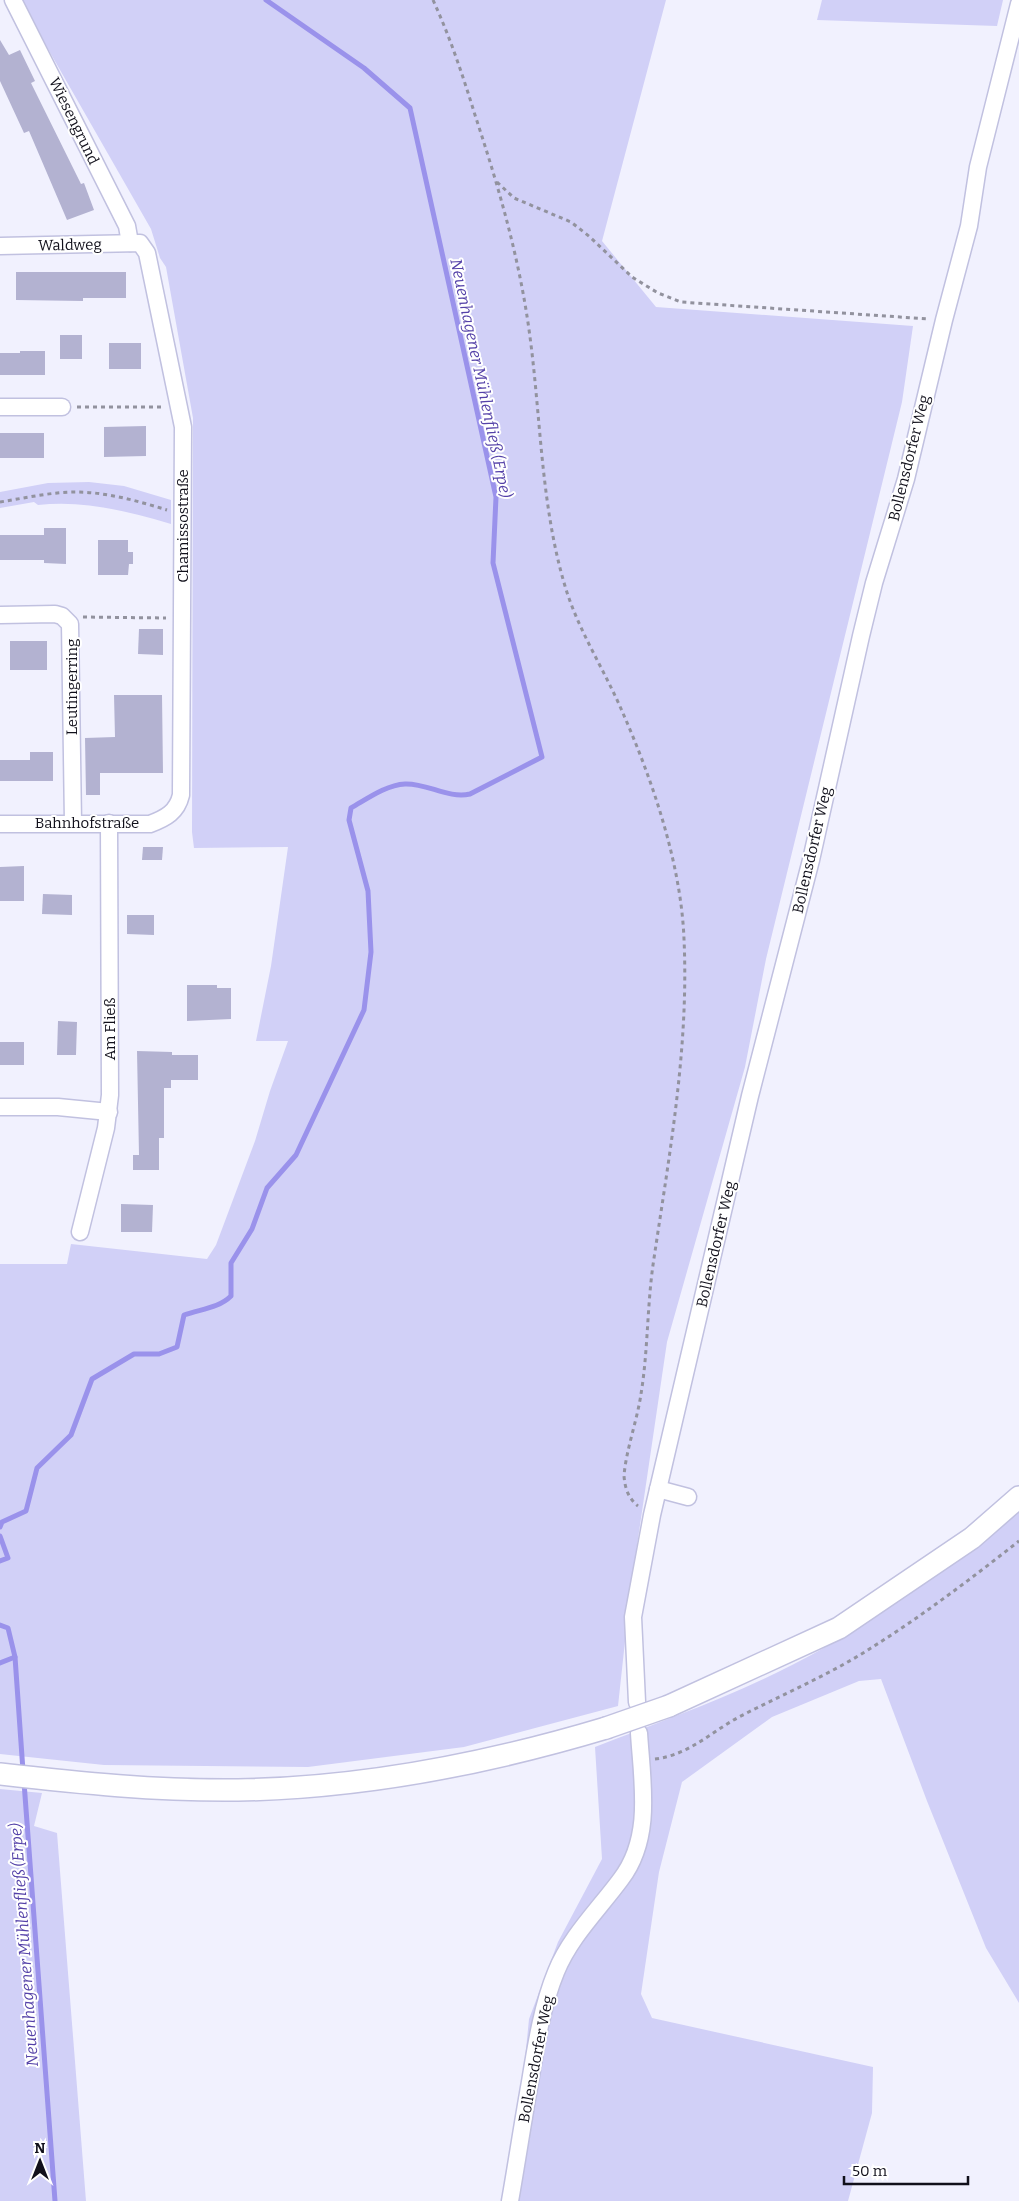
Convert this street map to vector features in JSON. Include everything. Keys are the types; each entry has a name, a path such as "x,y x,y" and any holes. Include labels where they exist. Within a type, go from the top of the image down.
{"main road":[{"path":"0,1774 150,1788 239,1790 362,1781 435,1771 483,1761 606,1728 669,1706 839,1628 972,1538 1019,1497"}],"street":[{"name":"Wiesengrund","path":"13,0 135,243"},
{"name":"Bollensdorfer Weg","path":"637,1702 633,1617 652,1515 750,1096 811,860 860,636 906,479 944,320 969,226 978,167 1019,4"},
{"name":"Waldweg","path":"0,246 135,243"},
{"name":"Chamissostraße","path":"135,243 148,253 183,428 181,795 178,804 172,812"},
{"path":"0,407 62,406"},
{"name":"Leutingerring","path":"0,615 55,614 67,620 71,632 73,823"},
{"name":"Bahnhofstraße","path":"0,824 150,824 172,812"},
{"name":"Am Fließ","path":"80,1232 108,1112 109,824"},
{"path":"0,1107 58,1107 108,1112"},
{"path":"658,1489 688,1497"},
{"name":"Bollensdorfer Weg","path":"510,2201 536,2047 556,1970 569,1947 622,1878 633,1859 643,1820 639,1733"}],"path":[{"path":"433,0 456,58 497,182 512,237 530,336 549,510 565,588 581,628 622,709 656,800 679,891 684,934 685,996 676,1115 652,1271 641,1393 624,1476 625,1487 630,1498 635,1504 652,1515"},
{"path":"497,182 514,198 571,222 590,237 632,277 658,293 680,302 944,320"},
{"path":"62,406 180,407"},
{"path":"0,502 76,492 99,494 150,505 183,515"},
{"path":"67,620 74,617 182,618"},
{"path":"641,1760 660,1758 683,1752 710,1738 737,1718 820,1677 870,1649 1019,1541"}],"shaded area":[{"path":"20,0 666,0 602,241 656,307 913,326 902,402 766,959 745,1067 667,1342 631,1586 618,1706 464,1747 308,1767 104,1765 0,1754 0,1264 67,1264 71,1244 207,1259 216,1245 255,1141 288,1041 256,1041 271,966 288,847 194,848 192,832 193,418 166,267 160,258 151,229"},
{"path":"822,0 1003,0 997,26 817,20"},
{"path":"89,482 124,486 171,500 171,524 122,511 89,505 38,505 34,502 0,508 0,492 48,483"},
{"path":"1019,1511 1019,2003 986,1948 927,1801 881,1679 859,1681 772,1717 682,1782 659,1872 641,1994 652,2018 873,2067 872,2113 848,2201 511,2201 529,2019 558,1942 602,1859 595,1747 745,1687 824,1648 910,1593"},
{"path":"0,1789 42,1793 34,1826 57,1833 86,2201 0,2201"}],"building":[{"path":"0,40 9,55 20,50 35,81 31,83 81,184 84,183 94,210 67,220 29,131 24,133 0,81"},
{"path":"16,272 126,272 126,298 83,298 83,301 16,300"},
{"path":"60,335 82,335 82,359 60,359"},
{"path":"109,343 141,343 141,369 109,369"},
{"path":"20,351 45,351 45,375 0,375 0,353 20,353"},
{"path":"146,426 146,456 104,457 104,427"},
{"path":"0,433 44,433 44,458 0,458"},
{"path":"44,528 66,528 66,564 44,563 44,560 0,560 0,535 44,535"},
{"path":"98,540 128,540 128,552 133,552 133,564 129,564 128,575 98,575"},
{"path":"139,629 163,629 163,655 138,654"},
{"path":"10,641 47,641 47,670 10,670"},
{"path":"114,695 162,695 163,773 100,773 100,795 86,795 85,738 115,737"},
{"path":"30,752 53,752 53,781 0,781 0,760 30,760"},
{"path":"143,847 163,847 162,860 142,860"},
{"path":"24,866 24,901 0,901 0,867"},
{"path":"43,894 72,895 72,915 42,914"},
{"path":"127,915 154,915 154,935 127,934"},
{"path":"187,985 217,985 217,988 231,988 231,1019 187,1021"},
{"path":"58,1021 77,1022 76,1055 57,1055"},
{"path":"0,1042 24,1042 24,1065 0,1065"},
{"path":"137,1051 172,1052 172,1055 198,1055 198,1080 171,1080 171,1088 164,1088 164,1138 159,1138 159,1170 133,1170 133,1155 139,1155"},
{"path":"121,1204 153,1205 152,1232 121,1232"}],"waterway":[{"name":"Neuenhagener Mühlenfließ (Erpe)","path":"0,1527 2,1522 26,1511 37,1468 71,1435 92,1379 134,1354 159,1354 177,1347 184,1315 215,1306 231,1296 231,1263 252,1229 267,1188 296,1155 364,1010 371,952 368,891 349,820 351,808 384,790 405,784 413,784 446,793 470,794 542,757 493,563 496,497 410,108 364,68 266,0"},
{"name":"Neuenhagener Mühlenfließ (Erpe)","path":"0,1536 8,1558 0,1561"},
{"name":"Neuenhagener Mühlenfließ (Erpe)","path":"0,1625 8,1628 15,1657 0,1663"},
{"name":"Neuenhagener Mühlenfließ (Erpe)","path":"15,1657 23,1771"},
{"name":"Neuenhagener Mühlenfließ (Erpe)","path":"24,1782 55,2201"}]}
